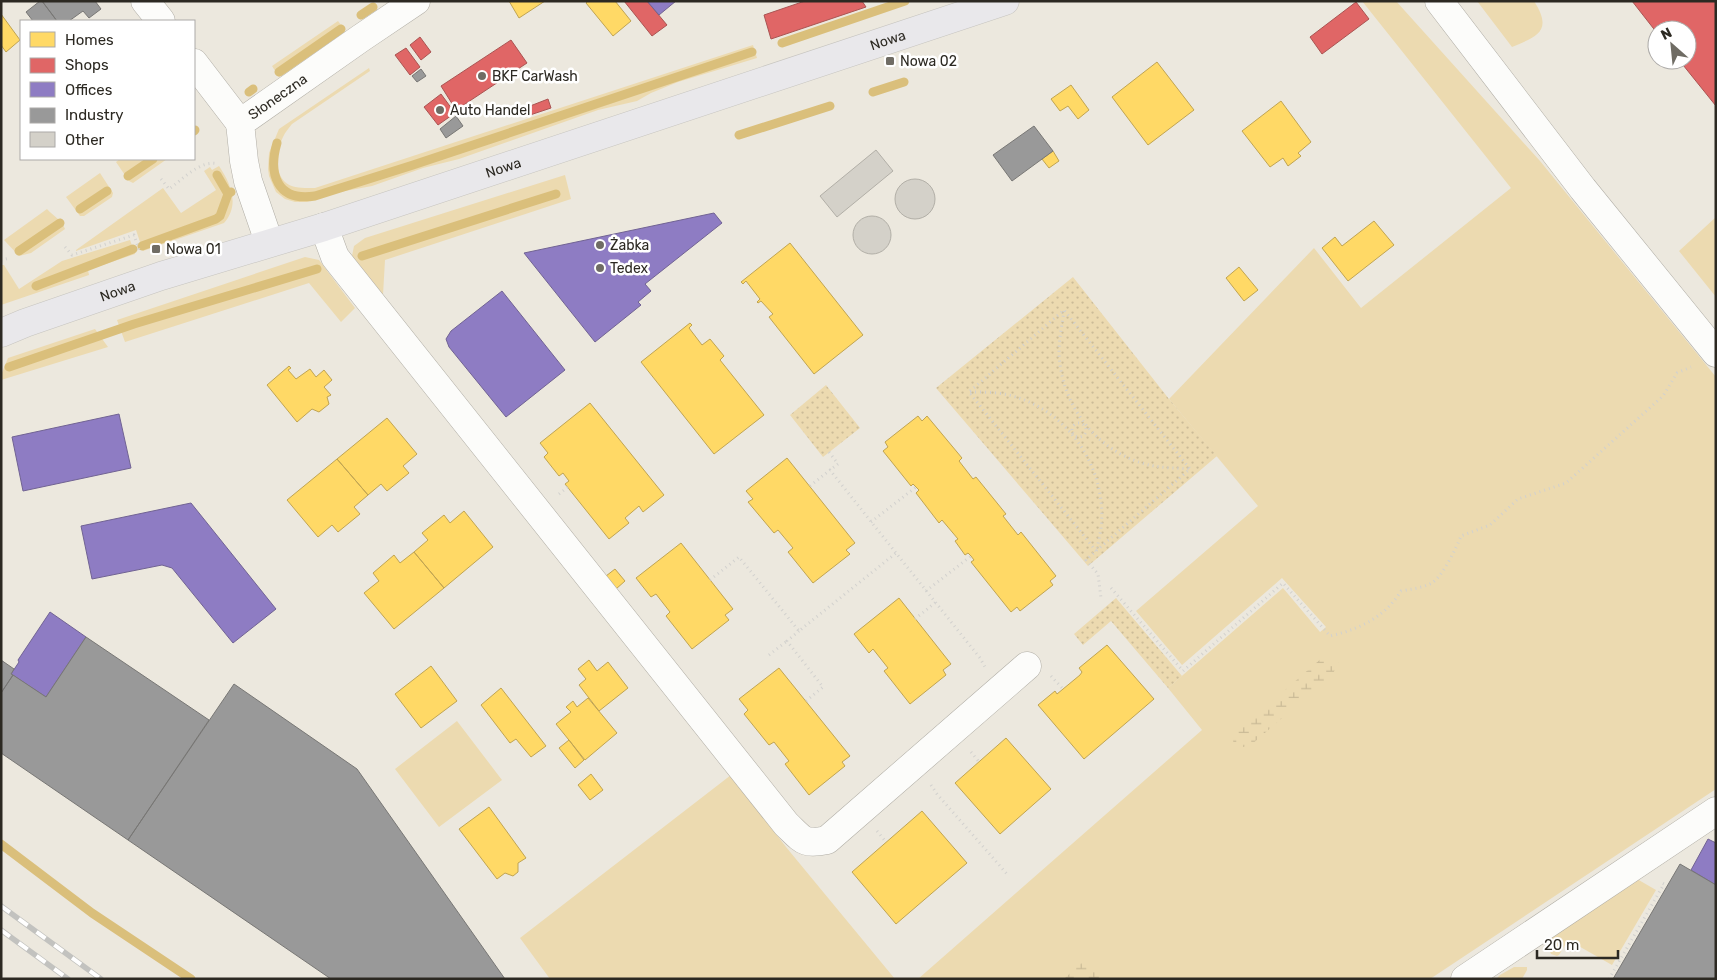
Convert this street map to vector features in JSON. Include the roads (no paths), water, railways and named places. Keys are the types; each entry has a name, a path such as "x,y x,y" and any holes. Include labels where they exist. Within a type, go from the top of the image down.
{"main road":[{"name":"Nowa","path":"1,333 152,279 269,242 324,227 1005,1"}],"street":[{"path":"145,1 160,20"},
{"name":"Słoneczna","path":"269,242 248,181 240,123 416,1"},
{"path":"1439,1 1583,189 1714,351"},
{"path":"195,64 240,123"},
{"path":"324,227 335,257 786,824 803,840 810,843 827,840 1027,666"},
{"path":"1465,979 1716,811"}],"waterway":[{"path":"782,43 905,1"},
{"path":"361,15 373,7"},
{"path":"279,72 341,29"},
{"path":"277,143 274,165 278,183 292,195 302,197 315,196 752,52"},
{"path":"873,92 904,82"},
{"path":"249,92 253,89"},
{"path":"739,135 830,106"},
{"path":"128,176 152,160"},
{"path":"217,175 228,194"},
{"path":"80,209 107,191"},
{"path":"142,246 216,219 220,216 228,194 231,192"},
{"path":"362,256 556,194"},
{"path":"19,251 60,223"},
{"path":"36,286 133,249"},
{"path":"9,367 134,324 317,269"},
{"path":"1,844 92,913 191,979"}],"railway":[{"path":"1,906 101,979"},
{"path":"1,930 68,979"}],"place":[{"name":"Nowa 02","path":"890,61"},
{"name":"BKF CarWash","path":"482,76"},
{"name":"Auto Handel","path":"440,110"},
{"name":"Żabka","path":"600,245"},
{"name":"Nowa 01","path":"156,249"},
{"name":"Tedex","path":"600,268"}]}
